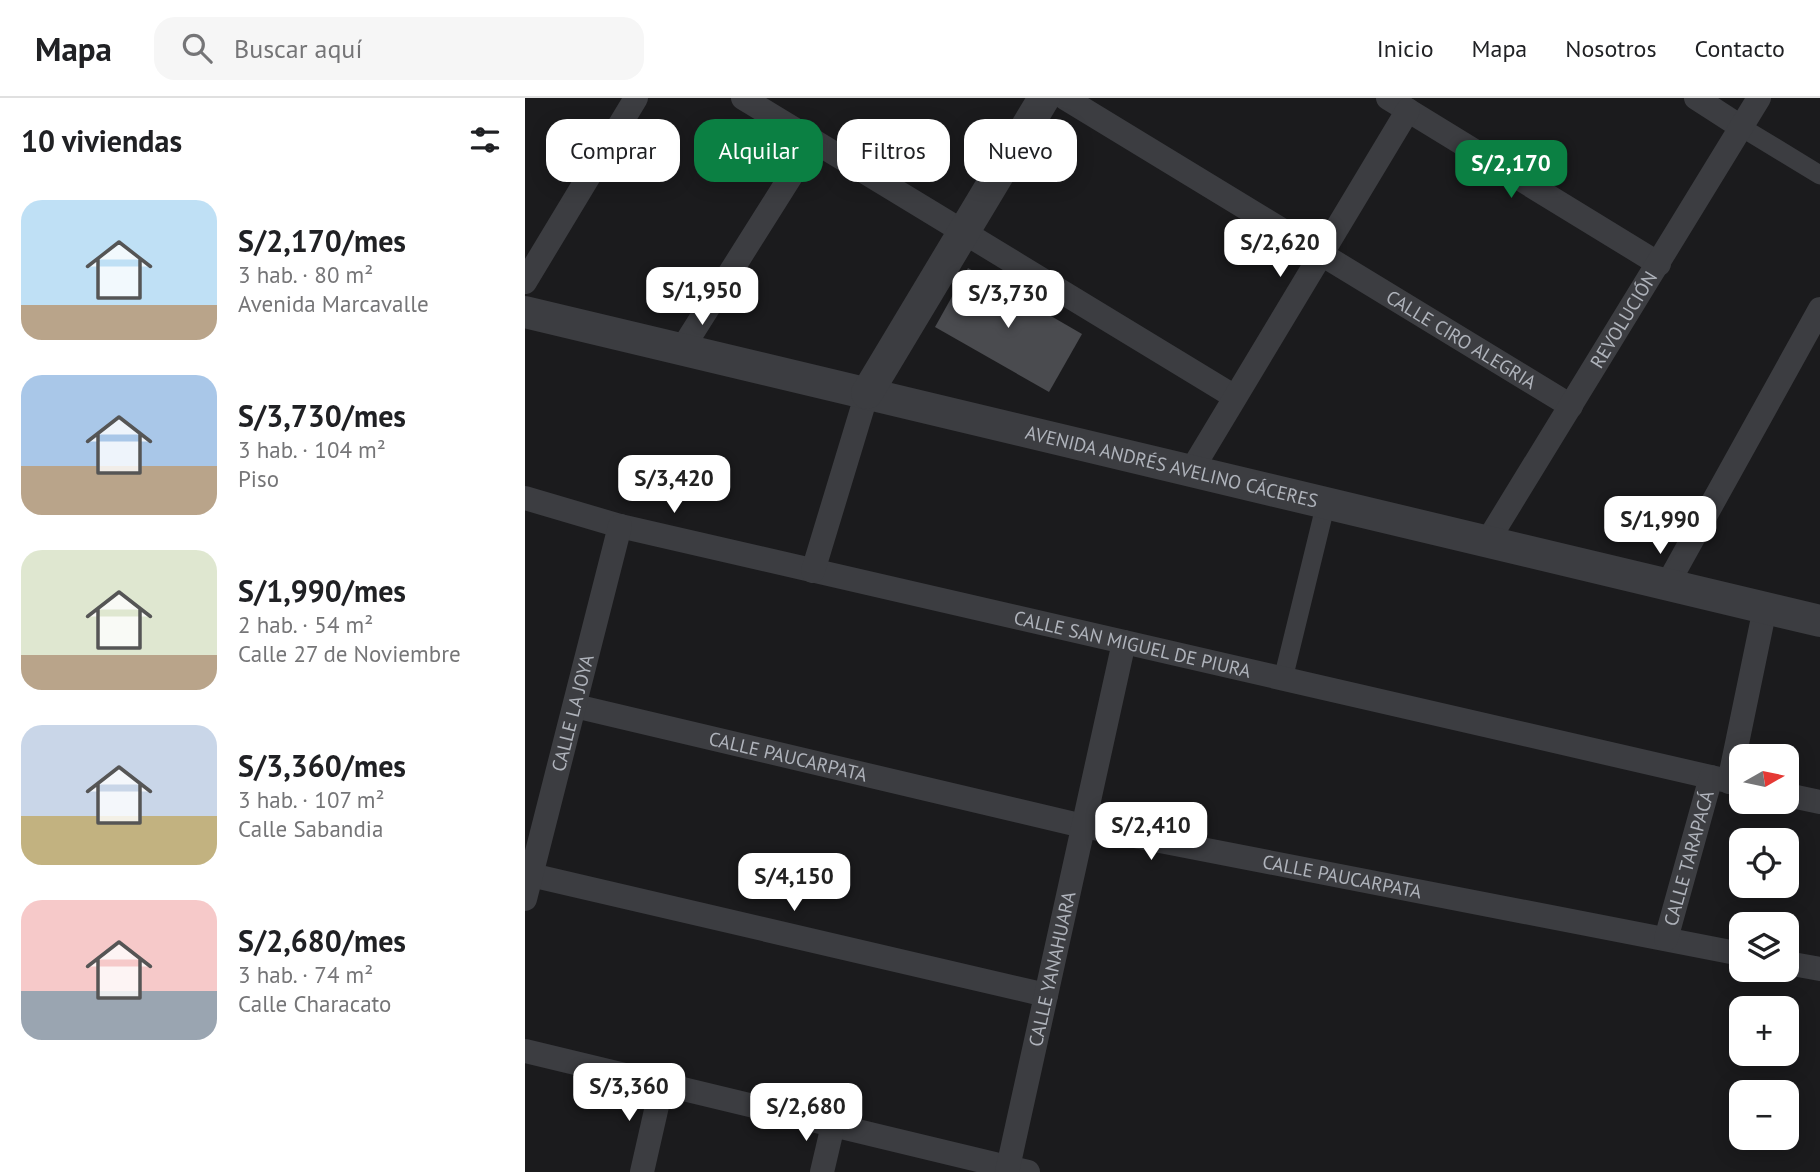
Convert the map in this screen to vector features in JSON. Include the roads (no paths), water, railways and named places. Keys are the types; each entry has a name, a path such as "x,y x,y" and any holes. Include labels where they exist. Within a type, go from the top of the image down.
{"street":[{"path":"525,282 636,98"},
{"path":"743,98 777,119"},
{"path":"813,571 867,393 1044,98"},
{"name":"CALLE CIRO ALEGRIA","path":"1065,98 1571,406"},
{"path":"1696,98 1820,175"},
{"name":"REVOLUCIÓN","path":"1487,542 1759,98"},
{"path":"1191,471 1321,254 1398,104 1659,264"},
{"path":"823,147 1235,397"},
{"path":"682,349 787,182"},
{"path":"1667,584 1820,309"},
{"name":"AVENIDA ANDRÉS AVELINO CÁCERES","path":"525,312 1820,621"},
{"name":"CALLE SAN MIGUEL DE PIURA","path":"525,498 621,526 1727,781"},
{"path":"1283,679 1326,503"},
{"name":"CALLE LA JOYA","path":"525,899 621,526"},
{"name":"CALLE TARAPACÁ","path":"1666,939 1727,781 1765,608"},
{"name":"CALLE YANAHUARA","path":"1014,1170 1046,995 1123,642"},
{"name":"CALLE PAUCARPATA","path":"575,706 1083,825 1729,952"},
{"path":"1799,798 1820,802"},
{"path":"531,875 1046,995"},
{"path":"1799,965 1820,969"},
{"path":"525,1051 1014,1170"},
{"path":"642,1172 662,1084"},
{"path":"822,1172 833,1125"}]}
